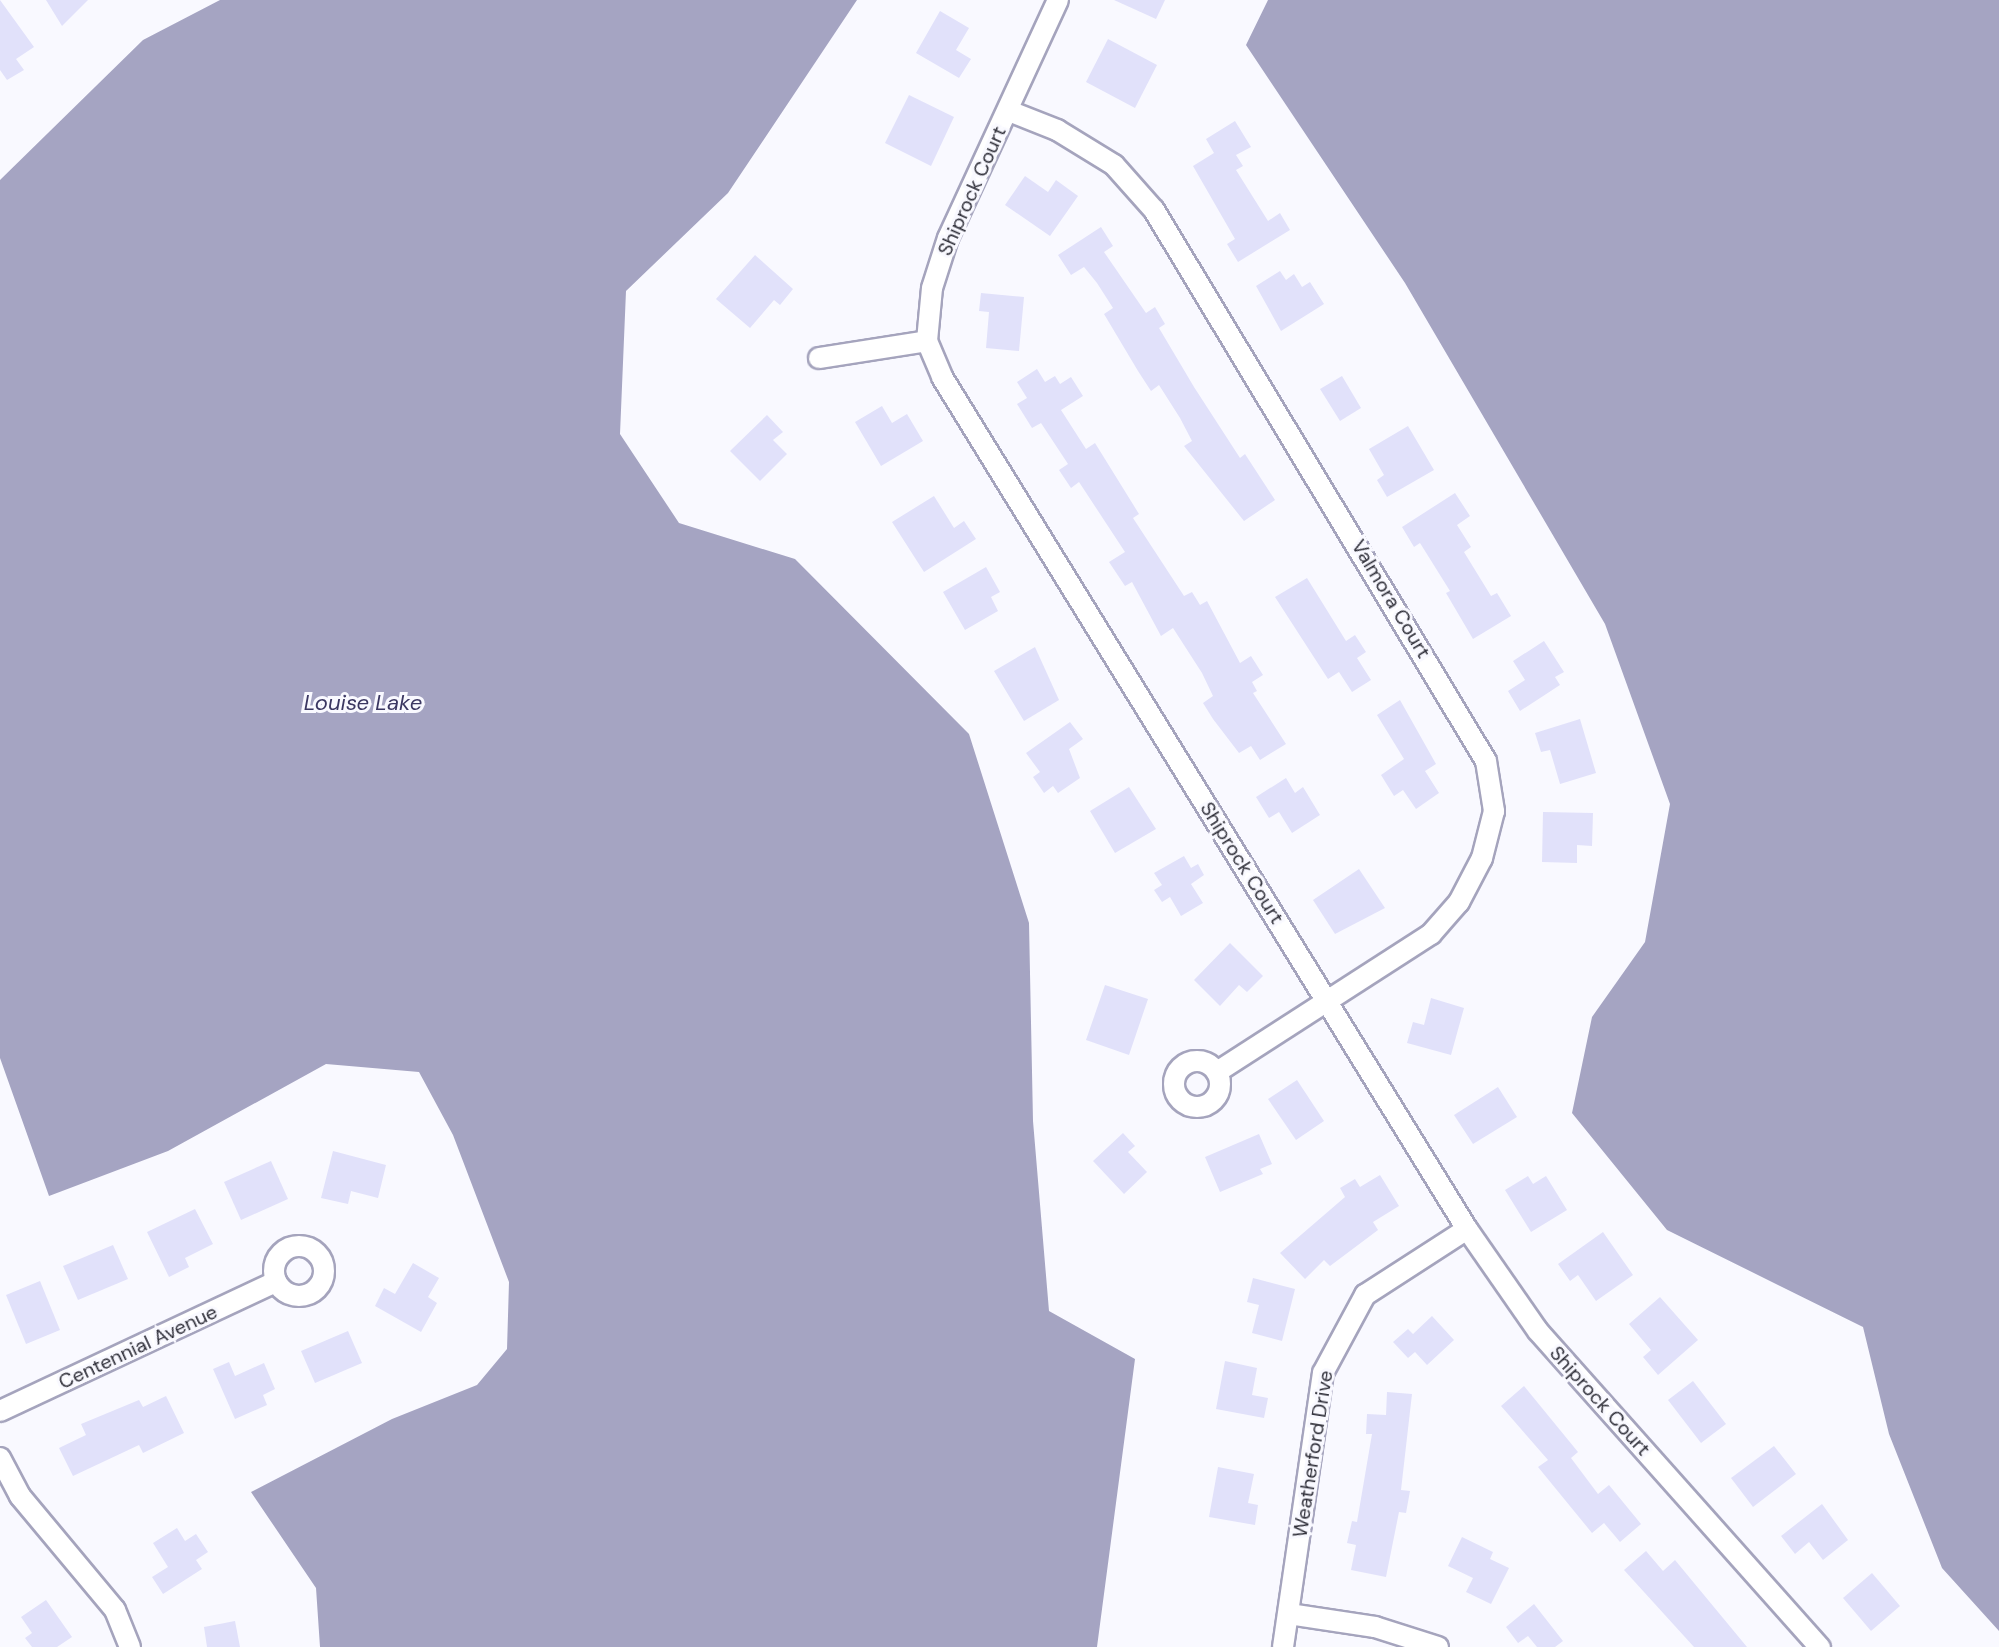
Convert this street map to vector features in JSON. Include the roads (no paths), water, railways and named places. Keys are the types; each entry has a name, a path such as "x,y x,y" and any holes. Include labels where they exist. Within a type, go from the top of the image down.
{"street":[{"name":"Shiprock Court","path":"1058,0 948,238 932,288 927,341 965,417 1467,1229 1538,1331 1820,1647"},
{"name":"Valmora Court","path":"1009,111 1057,130 1114,165 1154,210 1486,761 1494,811 1482,858 1459,902 1431,934 1217,1072"},
{"path":"819,358 927,341"},
{"name":"Weatherford Drive","path":"1283,1647 1323,1373 1343,1328 1365,1295 1467,1229"},
{"name":"Centennial Avenue","path":"0,1411 276,1282"},
{"path":"0,1458 20,1496 115,1610 130,1647"},
{"path":"1289,1614 1375,1627 1438,1647"}],"water":[{"name":"Louise Lake","path":"220,0 857,0 728,193 626,291 620,434 679,523 795,559 969,734 1029,923 1033,1121 1049,1311 1135,1359 1097,1647 320,1647 316,1588 251,1492 392,1419 477,1385 507,1349 509,1282 453,1135 419,1072 326,1064 168,1151 49,1196 0,1058 0,180 143,40"},
{"path":"1268,0 1999,0 1999,1631 1942,1568 1889,1434 1863,1327 1667,1230 1572,1113 1592,1017 1645,942 1670,804 1605,624 1405,283 1246,45"}]}
